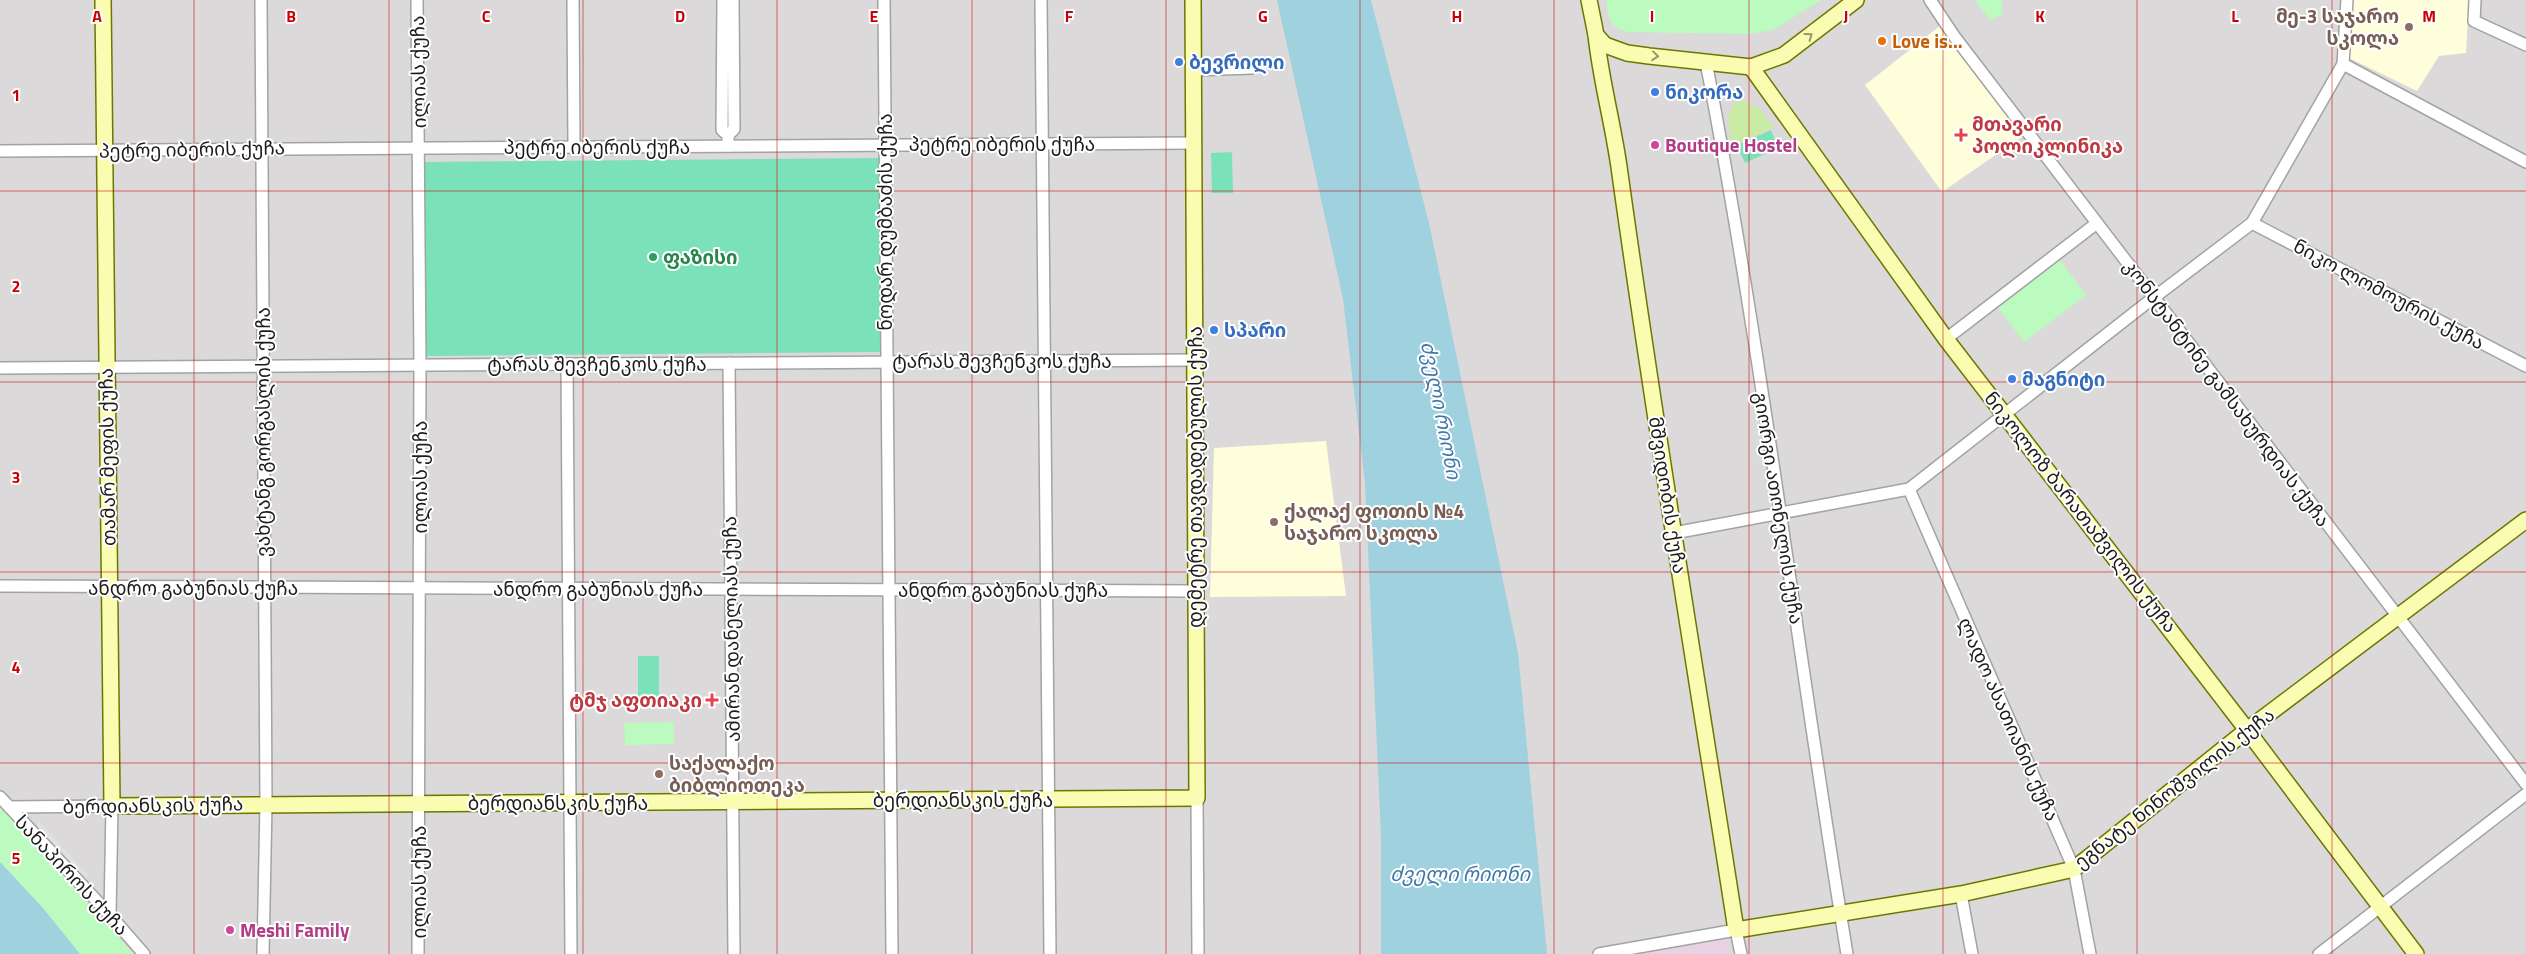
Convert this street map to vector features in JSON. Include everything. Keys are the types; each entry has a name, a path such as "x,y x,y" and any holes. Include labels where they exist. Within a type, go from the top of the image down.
{"street":[{"name":"თამარ მეფის ქუჩა","path":"103,0 105,367 112,806 110,915"},
{"name":"ვახტანგ გორგასლის ქუჩა","path":"261,0 266,804 263,954"},
{"name":"ილიას ქუჩა","path":"418,0 420,365 418,954"},
{"path":"573,0 574,147"},
{"path":"723,0 722,130 728,140"},
{"path":"728,140 734,129 734,0"},
{"name":"ნოდარ დუმბაძის ქუჩა","path":"884,0 887,589 892,954"},
{"path":"1041,0 1050,954"},
{"name":"დემეტრე თავდადებულის ქუჩა","path":"1193,0 1198,954"},
{"name":"მშვიდობის ქუჩა","path":"1589,0 1596,35 1598,59 1614,133 1648,374 1741,954"},
{"path":"1596,35 1605,45 1627,52 1750,67 1784,55 1856,0"},
{"name":"კონსტანტინე გამსახურდიას ქუჩა","path":"1930,0 1954,36 2526,784"},
{"path":"1674,533 1909,490 2154,297 2252,223 2344,64 2347,0"},
{"path":"2475,0 2474,21 2526,45"},
{"path":"1598,59 1627,52"},
{"name":"გიორგი ათონელის ქუჩა","path":"1706,62 1719,127 1847,954"},
{"path":"2344,64 2526,162"},
{"name":"ნიკოლოზ ბარათაშვილის ქუჩა","path":"1750,67 1946,338 2247,730 2416,954"},
{"path":"1193,70 1252,68"},
{"name":"პეტრე იბერის ქუჩა","path":"0,151 574,147 728,140 885,145 1194,143"},
{"path":"1946,338 2097,223"},
{"name":"ნიკო ლომოურის ქუჩა","path":"2252,223 2526,366"},
{"name":"ტარას შევჩენკოს ქუჩა","path":"0,368 1194,360"},
{"name":"ამირან დანელიას ქუჩა","path":"729,363 734,954"},
{"path":"567,364 571,954"},
{"name":"ლადო ასათიანის ქუჩა","path":"1909,490 2074,868 2090,954"},
{"name":"ეგნატე ნინოშვილის ქუჩა","path":"1736,930 1961,894 2074,868 2247,730 2526,520"},
{"name":"ანდრო გაბუნიას ქუჩა","path":"0,586 110,588 1196,590"},
{"path":"2319,954 2526,794"},
{"name":"სანაპიროს ქუჩა","path":"0,797 144,954"},
{"name":"ბერდიანსკის ქუჩა","path":"9,807 1197,798"},
{"path":"1961,894 1972,954"},
{"path":"1598,954 1736,930"}],"shaded area":[{"path":"0,0 2526,0 2526,954 133,954 0,805"},
{"name":"მე-3 საჯარო სკოლა","path":"2352,0 2469,0 2466,53 2439,56 2417,91 2347,57"},
{"path":"1941,25 2023,136 1942,192 1865,85"},
{"name":"ქალაქ ფოთის №4 საჯარო სკოლა","path":"1326,441 1346,596 1210,597 1214,448"},
{"path":"38,820 88,875 85,884 36,830"},
{"path":"1726,936 1730,954 1619,954"}],"green space":[{"path":"1606,0 1821,0 1773,30 1748,34 1628,32 1621,30 1613,24"},
{"path":"1975,0 2002,0 2002,14 1991,21"},
{"path":"1743,100 1760,109 1774,127 1733,145 1729,127 1730,111 1737,101"},
{"path":"1771,130 1778,148 1745,163 1737,145"},
{"path":"1232,152 1233,193 1212,193 1211,153"},
{"name":"ფაზისი","path":"880,158 881,352 426,356 424,162"},
{"path":"2060,260 2086,295 2024,342 1998,308"},
{"path":"638,656 659,656 659,698 638,698"},
{"path":"674,722 674,744 625,745 624,723"},
{"path":"0,805 133,954 80,954 43,908 0,862"}],"water":[{"name":"ძველი რიონი","path":"1277,0 1371,0 1429,223 1518,653 1547,954 1381,954 1381,835 1365,483 1343,299"},
{"path":"0,862 43,908 80,954 0,954"}],"place":[{"name":"მე-3 საჯარო სკოლა","path":"2409,27"},
{"name":"Love is...","path":"1882,41"},
{"name":"ბევრილი","path":"1179,62"},
{"name":"ნიკორა","path":"1655,92"},
{"name":"მთავარი პოლიკლინიკა","path":"1961,135"},
{"name":"Boutique Hostel","path":"1655,145"},
{"name":"ფაზისი","path":"653,257"},
{"name":"სპარი","path":"1214,330"},
{"name":"მაგნიტი","path":"2012,379"},
{"name":"ქალაქ ფოთის №4 საჯარო სკოლა","path":"1274,522"},
{"name":"ტმჯ აფთიაკი","path":"712,700"},
{"name":"საქალაქო ბიბლიოთეკა","path":"659,774"},
{"name":"Meshi Family","path":"230,930"}]}
